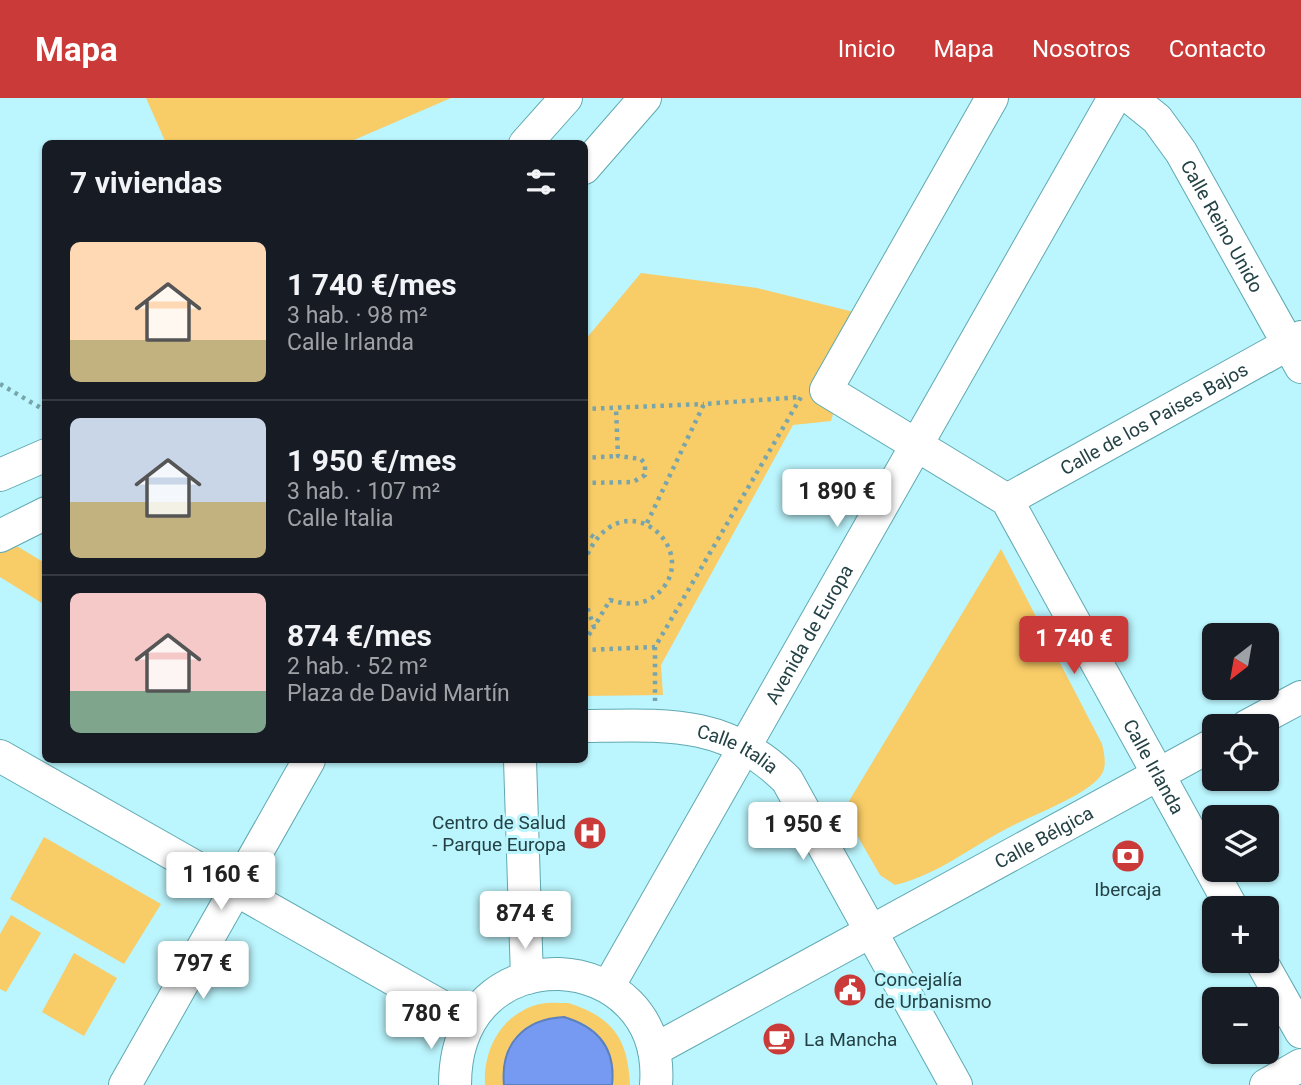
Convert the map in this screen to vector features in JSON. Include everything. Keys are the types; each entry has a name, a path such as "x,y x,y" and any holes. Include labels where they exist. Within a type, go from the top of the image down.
{"street":[{"path":"529,140 566,98"},
{"path":"588,163 645,98"},
{"path":"992,98 826,390 1007,500"},
{"name":"Avenida de Europa","path":"608,987 914,445 1114,98"},
{"name":"Calle Reino Unido","path":"1131,98 1157,119 1181,152 1297,349"},
{"name":"Calle de los Paises Bajos","path":"1007,500 1297,349"},
{"path":"0,475 42,457"},
{"name":"Calle Irlanda","path":"1007,500 1225,896"},
{"path":"0,536 42,515"},
{"path":"1269,714 1301,697"},
{"name":"Calle Italia","path":"588,726 700,729 745,748 772,765 787,780 956,1085"},
{"name":"Calle Bélgica","path":"654,1050 1202,751"},
{"path":"0,756 469,1022"},
{"path":"125,1085 307,763"},
{"path":"520,763 527,978"},
{"path":"456,1085 457,1052 469,1022 489,998 508,985 547,973 579,975 608,987 633,1008 649,1035 654,1050 658,1066 656,1085"},
{"path":"1268,973 1301,1032"},
{"path":"1266,1085 1301,1065"}],"path":[{"path":"0,384 42,409"},
{"path":"588,409 801,397 655,647 657,726"},
{"path":"647,523 704,404"},
{"path":"616,408 618,456"},
{"path":"588,458 618,456 641,459 645,464 645,475 633,482 588,483"},
{"path":"588,553 595,538 606,527 618,521 633,520 647,523 666,540 671,553 669,578 652,599 638,604 610,600 588,636"},
{"path":"588,533 595,538"},
{"path":"588,610 594,627"},
{"path":"588,650 655,647"}],"shaded area":[{"path":"146,98 451,98 354,140 165,140"},
{"path":"641,273 757,288 874,317 845,372 831,421 793,425 661,665 663,695 588,696 588,336"},
{"path":"0,536 42,561 42,603 0,577"},
{"path":"1001,549 1102,744 1105,758 1103,772 1097,780 1066,801 1006,829 925,875 895,885 880,875 843,811"},
{"path":"44,837 161,904 124,964 10,899"},
{"path":"11,915 41,933 6,992 0,989 0,934"},
{"path":"74,953 117,978 84,1036 42,1012"},
{"path":"568,1003 596,1015 615,1032 626,1055 630,1085 612,1085 610,1056 598,1035 580,1022 558,1018 537,1023 518,1035 506,1056 504,1085 485,1085 487,1058 505,1024 515,1015 540,1004"}],"water":[{"path":"564,1017 586,1027 602,1041 611,1061 612,1085 504,1085 506,1057 518,1036 537,1023"}],"place":[{"name":"Centro de Salud - Parque Europa","path":"590,833"},
{"name":"Ibercaja","path":"1128,856"},
{"name":"Concejalía de Urbanismo","path":"850,990"},
{"name":"La Mancha","path":"779,1039"}]}
